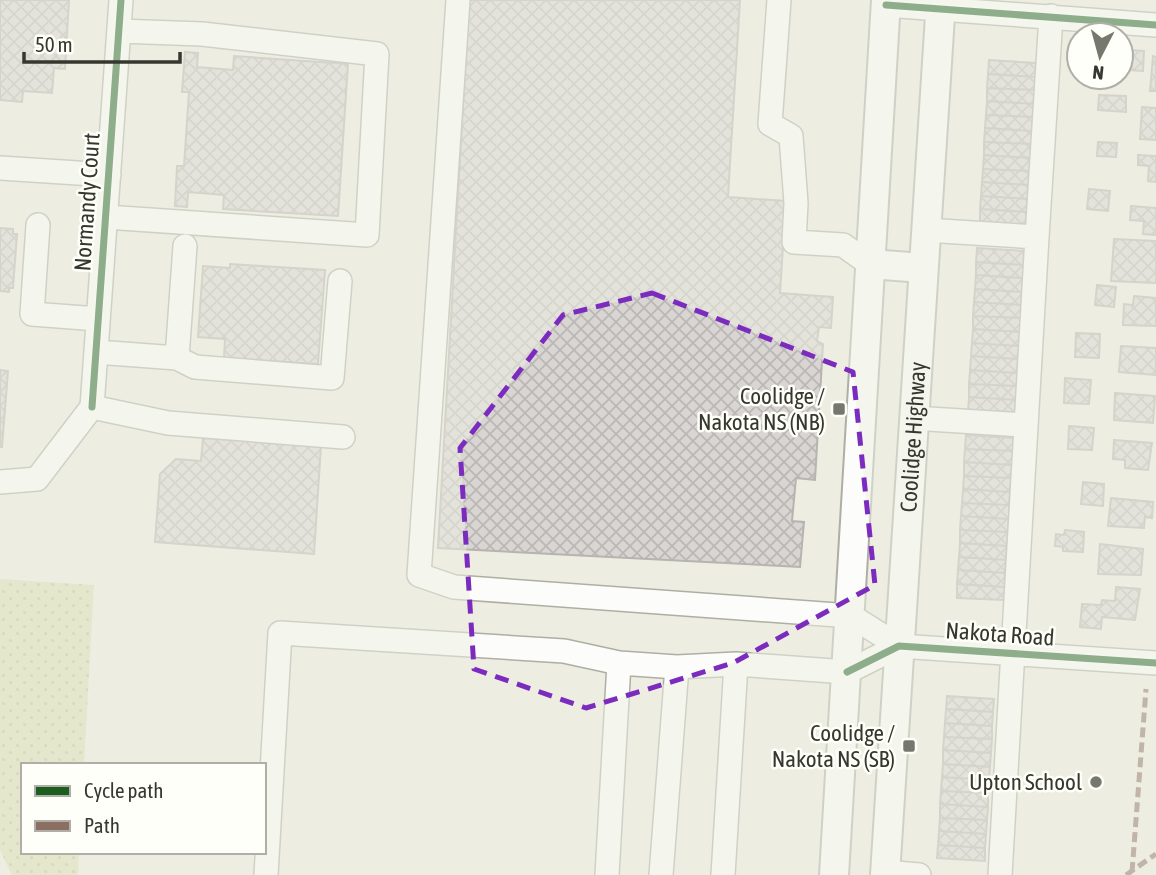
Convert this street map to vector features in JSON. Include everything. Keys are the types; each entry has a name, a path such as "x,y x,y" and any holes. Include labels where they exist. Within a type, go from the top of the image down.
{"main road":[{"path":"834,875 886,3"},
{"name":"Coolidge Highway","path":"885,874 940,5"},
{"path":"870,264 923,268"}],"street":[{"name":"Normandy Court","path":"92,407 121,0"},
{"path":"458,0 419,575 454,587 851,616 900,646"},
{"path":"779,0 770,124 791,135 796,203 794,242 843,245 870,264"},
{"path":"886,3 940,5 1156,25"},
{"path":"1000,875 1024,425 1051,16"},
{"path":"106,217 367,234 372,167 377,54 202,34 119,31"},
{"path":"0,168 109,175"},
{"path":"38,225 32,314 98,319"},
{"path":"925,230 1037,237"},
{"path":"177,358 185,246"},
{"path":"96,352 177,358 195,367 332,378 341,281"},
{"path":"0,482 37,479 92,407 168,422 343,437"},
{"path":"913,418 1024,425"},
{"path":"266,875 279,634 564,651 620,663 677,667 736,664 847,671"},
{"name":"Nakota Road","path":"847,671 900,646 1156,663"},
{"path":"607,875 620,663"},
{"path":"723,875 736,664"},
{"path":"661,875 677,667"},
{"path":"885,874 919,875"}],"highlighted area":[{"path":"652,293 853,372 875,585 733,663 586,708 474,669 460,448 563,315"}],"green space":[{"path":"0,579 94,585 84,763 21,763 21,854 79,854 78,875 12,875 0,850"}],"building":[{"path":"0,0 69,0 65,69 54,68 52,93 23,91 22,102 0,100"},
{"path":"469,0 740,0 728,197 786,201 780,293 833,297 831,328 819,327 817,341 823,344 815,480 796,478 792,521 804,522 800,567 438,548"},
{"path":"1135,50 1144,51 1143,71 1135,70"},
{"path":"185,52 198,53 197,67 233,70 234,56 348,64 338,216 223,209 224,195 188,192 187,207 175,206 177,166 184,166 189,92 182,92"},
{"path":"1153,56 1156,57 1156,91 1150,91"},
{"path":"989,60 1036,63 1036,77 988,74"},
{"path":"988,74 1036,77 1035,90 987,88"},
{"path":"987,88 1035,90 1034,104 987,101"},
{"path":"1099,95 1126,96 1126,112 1098,110"},
{"path":"987,101 1034,104 1033,117 986,115"},
{"path":"1142,107 1156,108 1156,140 1140,139"},
{"path":"986,115 1033,117 1033,131 985,128"},
{"path":"985,128 1033,131 1032,144 984,142"},
{"path":"984,142 1032,144 1031,158 984,155"},
{"path":"1098,142 1117,143 1116,157 1097,156"},
{"path":"984,155 1031,158 1030,171 983,169"},
{"path":"1138,155 1156,156 1156,182 1148,181 1149,166 1138,165"},
{"path":"983,169 1030,171 1029,185 982,182"},
{"path":"982,182 1029,185 1029,199 981,196"},
{"path":"1089,189 1110,191 1108,211 1087,209"},
{"path":"981,196 1029,199 1028,212 980,209"},
{"path":"1131,206 1156,208 1156,235 1143,234 1144,221 1130,220"},
{"path":"980,209 1028,212 1027,226 980,223"},
{"path":"0,228 13,229 13,234 17,234 13,288 9,288 9,292 0,291"},
{"path":"1114,239 1156,241 1156,283 1111,281"},
{"path":"977,248 1025,251 1024,265 976,262"},
{"path":"976,262 1024,265 1023,278 976,275"},
{"path":"230,264 325,270 318,364 224,358 225,339 198,337 203,266 230,268"},
{"path":"976,275 1023,278 1022,292 975,289"},
{"path":"1097,285 1116,287 1114,307 1095,305"},
{"path":"975,289 1022,292 1021,305 974,302"},
{"path":"1134,296 1156,298 1156,326 1123,325 1124,304 1133,305"},
{"path":"974,302 1021,305 1021,318 973,316"},
{"path":"973,316 1021,318 1020,332 973,329"},
{"path":"973,329 1020,332 1019,346 972,343"},
{"path":"1076,333 1100,334 1099,358 1075,357"},
{"path":"972,343 1019,346 1018,359 971,356"},
{"path":"1121,346 1156,348 1156,375 1119,372"},
{"path":"971,356 1018,359 1017,373 970,370"},
{"path":"0,370 8,371 2,447 0,447"},
{"path":"970,370 1017,373 1017,386 969,384"},
{"path":"1065,378 1091,380 1089,404 1064,403"},
{"path":"969,384 1017,386 1016,400 969,397"},
{"path":"1115,393 1155,396 1153,423 1114,420"},
{"path":"969,397 1016,400 1015,414 968,411"},
{"path":"1069,426 1094,428 1092,450 1068,449"},
{"path":"966,435 1013,438 1013,451 965,449"},
{"path":"203,438 321,446 314,554 155,542 160,474 176,459 201,461"},
{"path":"1114,440 1152,443 1148,470 1125,468 1125,460 1113,459"},
{"path":"965,449 1013,451 1012,465 964,462"},
{"path":"964,462 1012,465 1011,478 964,476"},
{"path":"964,476 1011,478 1010,492 963,489"},
{"path":"1083,482 1104,484 1103,506 1081,504"},
{"path":"963,489 1010,492 1009,505 962,503"},
{"path":"1111,498 1153,502 1152,518 1145,517 1144,528 1108,526"},
{"path":"962,503 1009,505 1009,519 961,516"},
{"path":"961,516 1009,519 1008,532 960,530"},
{"path":"960,530 1008,532 1007,546 960,543"},
{"path":"1065,530 1084,532 1083,552 1063,551 1063,547 1055,546 1056,534 1064,535"},
{"path":"960,543 1007,546 1006,560 959,557"},
{"path":"1100,544 1143,549 1141,575 1098,574"},
{"path":"959,557 1006,560 1005,573 958,570"},
{"path":"958,570 1005,573 1005,587 957,584"},
{"path":"957,584 1005,587 1004,600 957,598"},
{"path":"1116,587 1140,589 1135,620 1102,617 1101,629 1080,627 1082,604 1101,605 1102,600 1115,601"},
{"path":"947,696 994,699 993,712 946,709"},
{"path":"946,709 993,712 992,726 945,723"},
{"path":"945,723 992,726 992,739 944,737"},
{"path":"944,737 992,739 991,753 943,750"},
{"path":"943,750 991,753 990,767 943,764"},
{"path":"943,764 990,767 989,780 942,777"},
{"path":"942,777 989,780 988,793 941,791"},
{"path":"941,791 988,793 988,807 940,804"},
{"path":"940,804 988,807 987,820 940,818"},
{"path":"940,818 987,820 986,834 939,831"},
{"path":"939,831 986,834 985,848 938,845"},
{"path":"938,845 985,848 985,861 937,858"}],"marked path":[{"path":"1132,872 1146,689"},
{"path":"1126,875 1156,854"}],"cycle path":[{"path":"92,407 121,0"},
{"path":"886,5 1156,25"},
{"path":"847,672 899,646 1156,663"}],"place":[{"name":"Coolidge / Nakota NS (NB)","path":"839,409"},
{"name":"Coolidge / Nakota NS (SB)","path":"909,746"},
{"name":"Upton School","path":"1096,782"}]}
